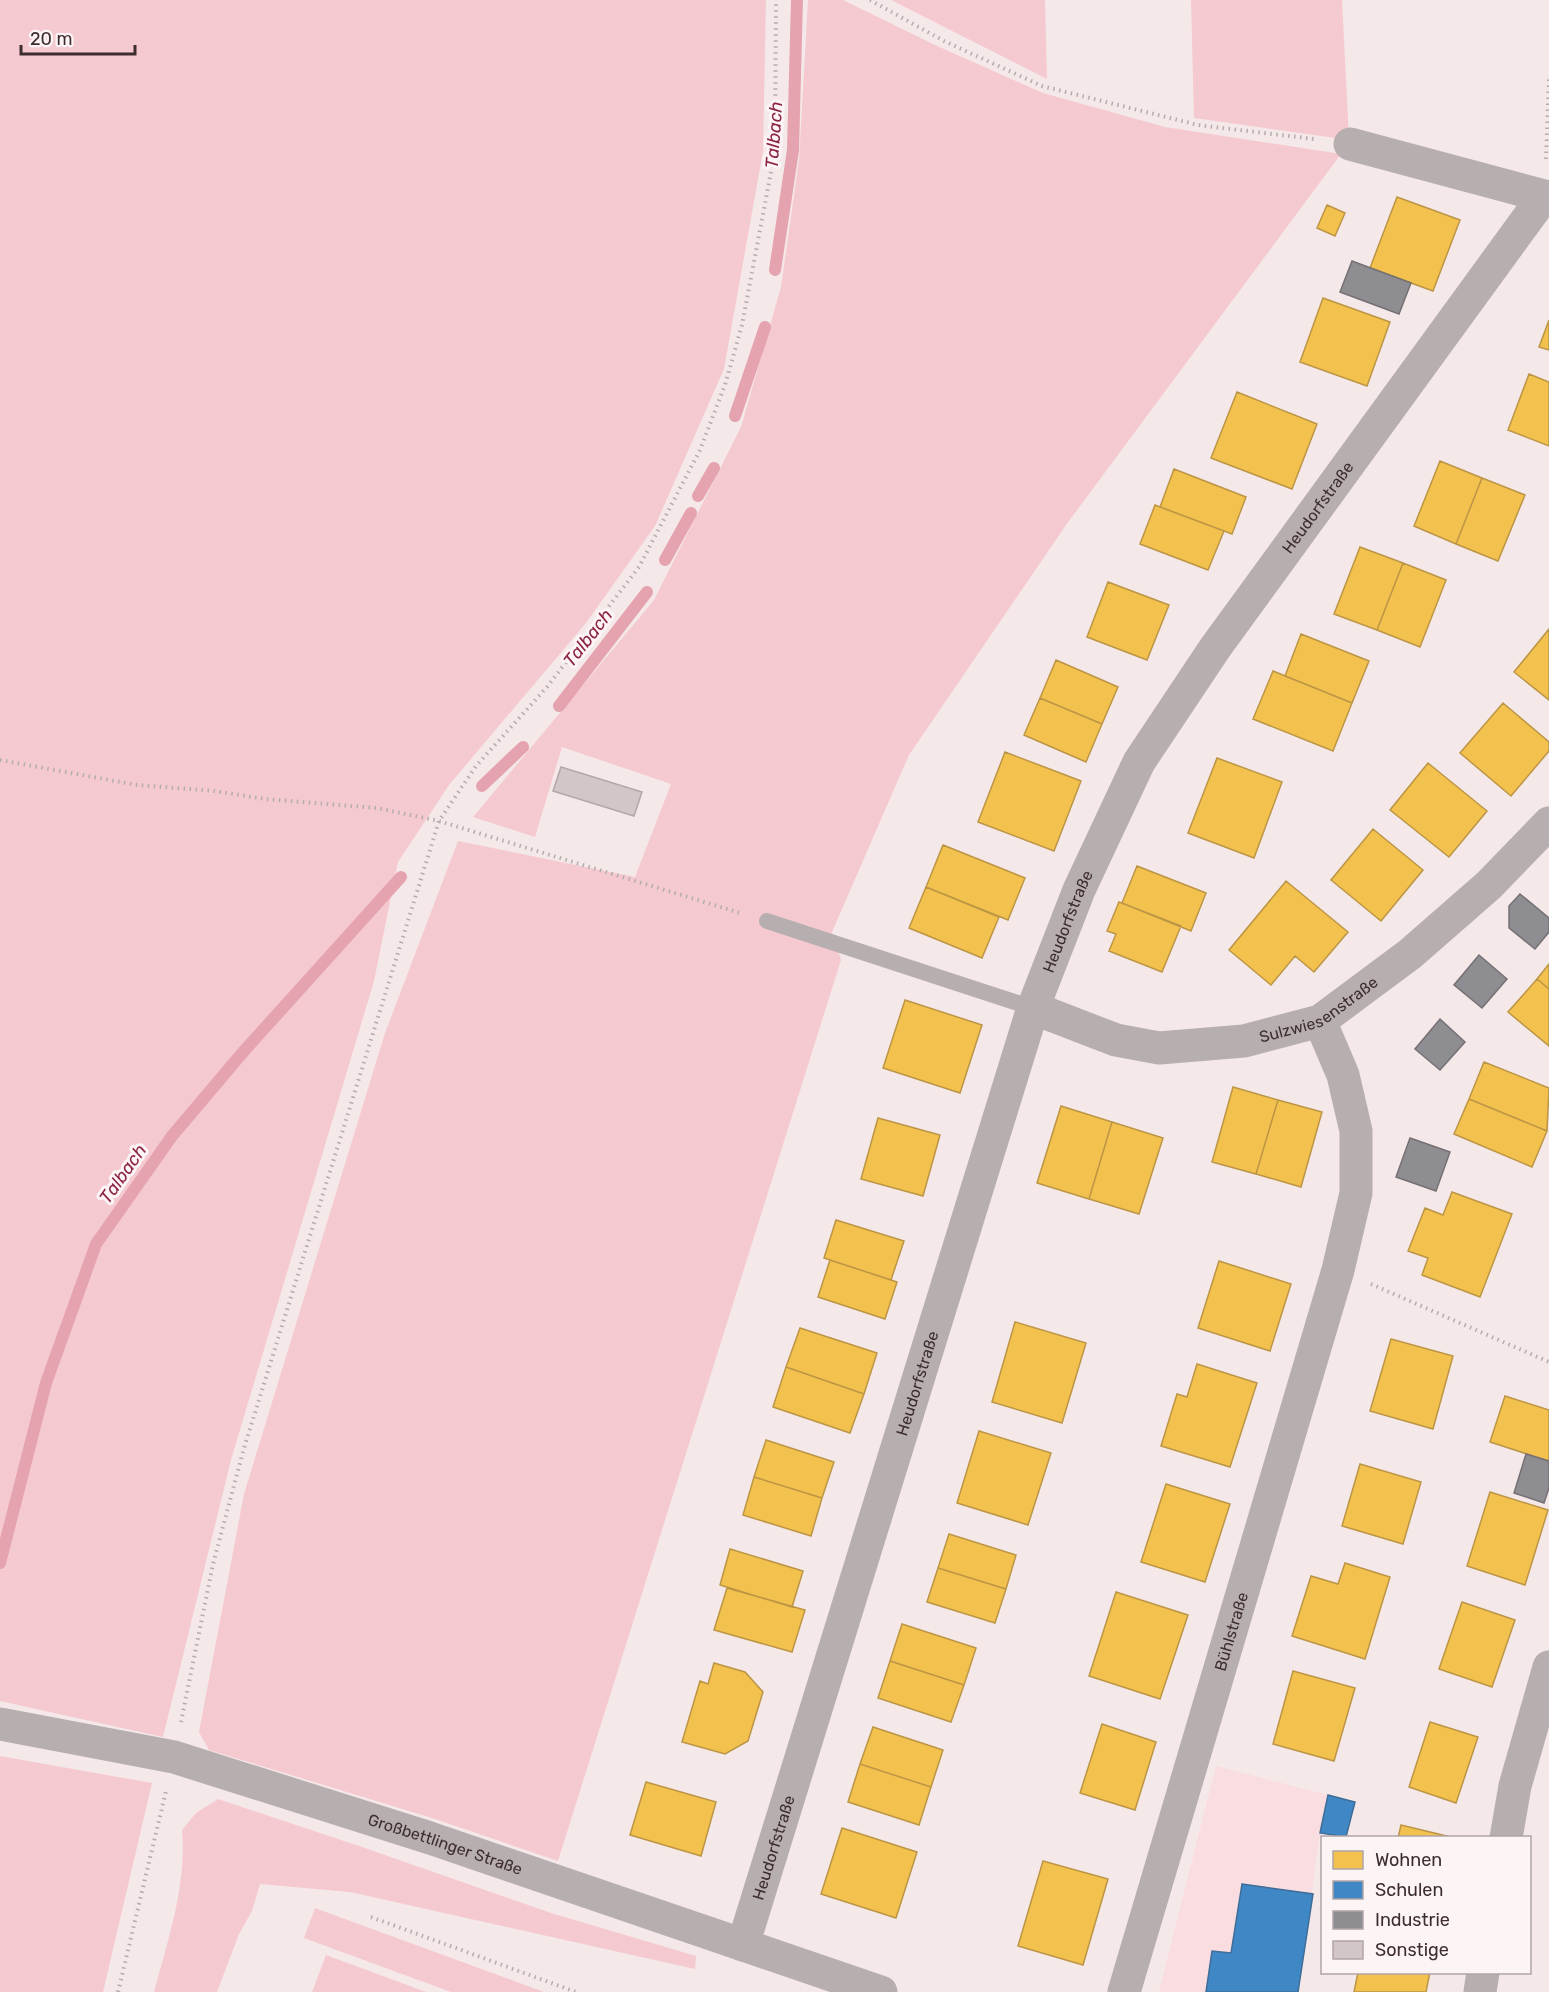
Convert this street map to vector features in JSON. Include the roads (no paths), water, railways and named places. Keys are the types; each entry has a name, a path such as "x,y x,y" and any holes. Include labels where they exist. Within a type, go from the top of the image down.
{"street":[{"name":"Heudorfstraße","path":"743,1945 1033,1008 1079,890 1139,762 1215,648 1544,196 1350,144"},
{"name":"Sulzwiesenstraße","path":"1033,1008 1116,1040 1159,1048 1244,1041 1320,1021 1410,954 1489,885 1549,823"},
{"name":"Bühlstraße","path":"1124,1992 1338,1270 1356,1193 1356,1131 1344,1075 1320,1021"},
{"path":"1506,1836 1515,1786 1549,1667"},
{"name":"Großbettlinger Straße","path":"0,1724 174,1757 430,1838 881,1992"},
{"path":"1480,1992 1483,1974"}],"lane":[{"path":"767,921 1033,1008"}],"waterway":[{"name":"Talbach","path":"775,270 793,150 797,0"},
{"name":"Talbach","path":"735,416 765,327"},
{"name":"Talbach","path":"698,496 714,468"},
{"name":"Talbach","path":"665,560 691,513"},
{"name":"Talbach","path":"559,706 647,592"},
{"name":"Talbach","path":"482,786 523,747"},
{"name":"Talbach","path":"0,1563 46,1383 96,1244 172,1136 244,1051 401,877"}]}
